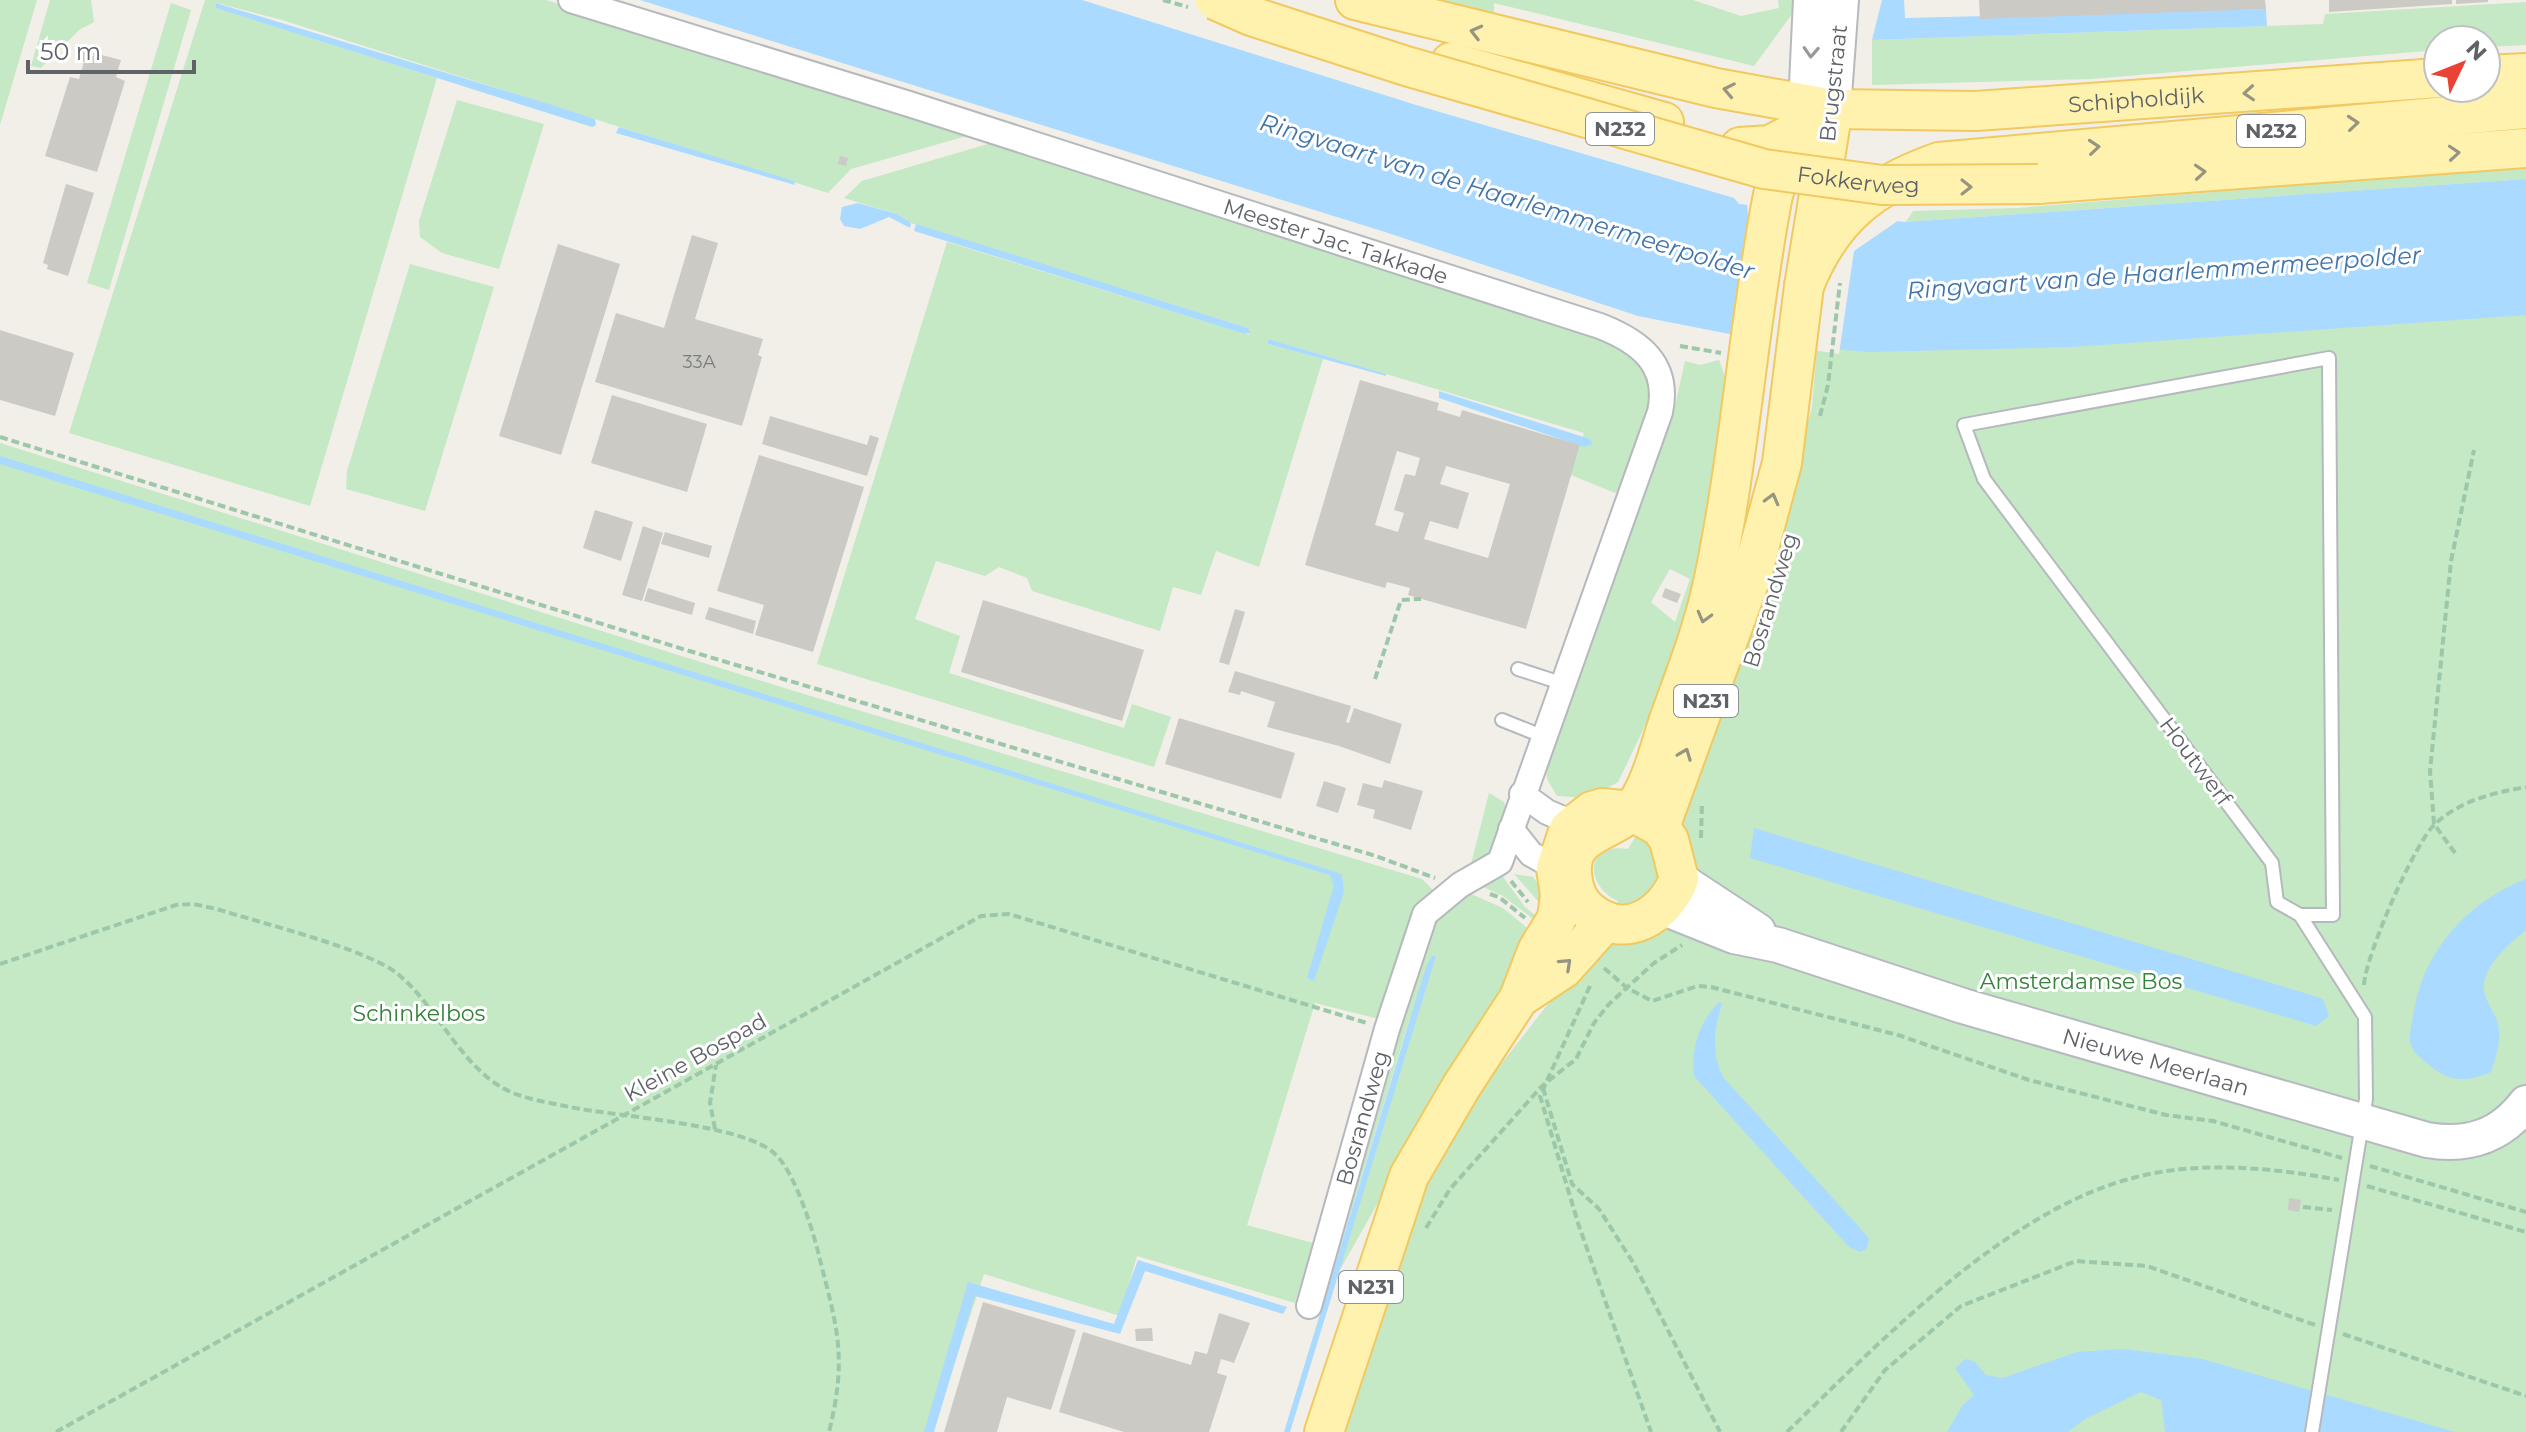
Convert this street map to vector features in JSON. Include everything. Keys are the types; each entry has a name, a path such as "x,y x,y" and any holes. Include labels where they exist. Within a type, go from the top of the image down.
{"main road":[{"name":"Fokkerweg","path":"1215,0 1251,16 1406,66 1764,169 1882,185 2038,184 2526,148"},
{"name":"N232","path":"1249,0 1429,55 1612,105 1740,147 1765,162 1774,191"},
{"name":"N232","path":"1355,0 1701,84 1813,115"},
{"path":"2502,74 2526,73"},
{"name":"Schipholdijk","path":"1813,115 1976,111 2422,79"},
{"name":"N232","path":"1822,283 1824,243 1834,207 1902,176 1958,158 2526,109"},
{"name":"N232","path":"1740,147 1770,145 1813,115"},
{"name":"Brugstraat","path":"1634,816 1655,766 1699,637 1713,585 1735,466 1749,348 1774,191 1813,115"},
{"name":"Brugstraat","path":"1813,115 1834,207"},
{"name":"N231","path":"1812,357 1822,283"},
{"name":"Bosrandweg","path":"1634,816 1752,574 1812,357"},
{"path":"1563,879 1579,899 1606,921 1635,923 1671,893 1674,851 1634,816 1592,811 1575,824"},
{"name":"N231","path":"1563,879 1574,851 1587,836 1634,816"},
{"name":"N231","path":"1560,947 1557,918 1563,879 1561,847 1575,824"},
{"name":"N231","path":"1324,1432 1409,1176 1461,1087 1519,998 1560,947 1606,921"}],"street":[{"name":"Meester Jac. Takkade","path":"571,0 909,104 1589,322 1632,340 1657,365 1663,382 1660,412 1511,829"},
{"name":"Brugstraat","path":"1811,0 1813,115"},
{"name":"Brugstraat","path":"1813,115 1841,0"},
{"path":"1522,794 1547,812 1575,824"},
{"name":"Bosrandweg","path":"1309,1306 1387,1029 1425,914 1460,885 1500,862 1511,829"},
{"path":"1511,829 1531,854 1563,879"},
{"name":"Nieuwe Meerlaan","path":"1671,893 1699,923 1734,936 1778,945 1963,1006 2427,1140 2469,1142 2502,1129 2526,1103"},
{"name":"Nieuwe Meerlaan","path":"1671,893 1778,945"}],"lane":[{"name":"Houtwerf","path":"2329,358 2333,915 2300,915 2277,902 2272,863 1984,479 1964,425 2329,358"},
{"path":"1518,669 1561,683"},
{"path":"1502,720 1542,736"},
{"path":"2300,915 2365,1017 2366,1099 2312,1432"}],"path":[{"path":"1817,428 1828,385 1812,357 1822,283"},
{"path":"1680,346 1709,350"},
{"path":"0,437 686,650 1376,856 1499,897 1587,972 1590,985 1540,1096 1578,1223 1651,1432"},
{"path":"2455,853 2434,824 2430,771 2450,576 2474,450"},
{"path":"1375,679 1401,600 1421,599"},
{"path":"2365,1017 2364,980 2398,886 2434,824 2480,795 2526,787"},
{"path":"1701,846 1705,790"},
{"path":"0,964 176,905 193,904 217,909 386,964 431,1010 480,1073 501,1087 527,1098 619,1117 715,1129 745,1137 777,1155 794,1186 818,1249 840,1342 839,1392 829,1432"},
{"name":"Kleine Bospad","path":"56,1432 981,916 1009,914 1387,1029"},
{"path":"1423,1232 1450,1189 1542,1086 1576,1059 1594,1023 1654,963 1685,942 1699,923"},
{"name":"Nieuwe Meerlaan","path":"1627,988 1652,1001 1698,986 1711,987 1898,1035 2029,1080 2166,1115 2213,1121 2325,1153"},
{"path":"715,1129 710,1103 717,1064"},
{"path":"1542,1086 1572,1184 1599,1209 1634,1264 1720,1432"},
{"path":"2355,1161 2526,1212"},
{"path":"1787,1432 1877,1345 1978,1261 2035,1221 2090,1193 2134,1177 2229,1168 2307,1173 2351,1182 2526,1232"},
{"path":"2303,1207 2346,1212"},
{"path":"1841,1432 1885,1370 1961,1306 2076,1261 2147,1266 2526,1396"}],"green space":[{"path":"0,0 37,0 0,125"},
{"path":"50,0 91,0 94,22 79,30 41,68 31,66"},
{"path":"205,0 546,0 970,135 851,169 828,193 282,20 217,3 216,8 437,78 310,506 69,433"},
{"path":"1435,0 1693,0 1741,16 1779,8 1778,0 1794,0 1795,10 1754,66 1494,3 1494,15"},
{"path":"2526,2 2526,45 2502,46 2502,24 2422,24 2422,51 2091,79 1872,85 1872,40 2323,24 2325,14"},
{"path":"171,3 191,10 109,290 87,283"},
{"path":"457,100 544,124 499,269 442,253 420,237 419,221"},
{"path":"991,143 1610,338 1643,364 1654,384 1623,486 1615,493 1571,475 1584,433 1268,339 1268,344 1323,359 1259,567 1216,551 1201,595 1173,587 1160,631 1032,591 1027,578 999,567 985,576 936,561 915,619 960,636 949,673 1124,728 1132,704 1171,717 1154,767 817,664 947,242 1249,335 1248,328 911,223 897,214 844,198 862,181"},
{"path":"2526,166 2526,179 1906,222 1913,211 2018,208"},
{"name":"Amsterdamse Bos","path":"2526,220 2526,1432 1332,1432 1409,1181 1597,938 1618,901 1599,886 1594,867 1597,858 1603,852 1628,849 1637,834 1651,847 1667,820 1795,470 1812,407 1817,348"},
{"path":"410,264 494,287 425,511 346,489 347,471"},
{"path":"1719,360 1729,387 1705,558 1666,682 1618,782 1588,798 1557,796 1547,779 1545,759 1596,597 1674,410 1685,361 1700,365","holes":["1670,569 1690,579 1675,622 1651,602"]},
{"name":"Schinkelbos","path":"0,443 794,691 1422,879 1433,890 1418,905 1379,1019 1315,1003 1247,1225 1313,1243 1295,1303 1137,1256 1120,1316 984,1274 932,1432 0,1432"},
{"path":"1489,793 1504,802 1506,811 1494,853 1470,868"},
{"path":"1501,874 1525,907 1545,923 1544,927 1503,896 1481,886"},
{"path":"1514,874 1533,877 1544,893 1546,910"},
{"path":"1471,894 1503,908 1537,936 1413,1141 1337,1275 1411,1014 1321,1311 1312,1310 1427,935 1437,917"}],"water":[{"name":"Ringvaart van de Haarlemmermeerpolder","path":"640,0 1082,0 1416,105 1734,198 1739,204 1905,222 2526,179 2526,315 2073,347 1870,352 1817,348 1724,333 1638,316 1382,231"},
{"path":"1882,0 1904,0 1905,18 2266,9 2267,26 1872,40"},
{"path":"216,3 549,104 595,119 596,125 592,127 225,11 216,8"},
{"path":"619,127 794,181 795,185 616,133"},
{"path":"858,203 897,214 911,223 910,228 889,217 860,229 844,226 840,219 842,207"},
{"path":"916,224 1248,328 1250,333 1245,334 914,231"},
{"path":"1268,339 1386,374 1386,376 1268,344"},
{"path":"1439,391 1590,439 1593,444 1584,447 1439,398"},
{"path":"0,456 1342,874 1344,892 1314,981 1307,978 1334,885 1330,875 0,464"},
{"path":"1754,828 2311,995 2323,999 2329,1016 2316,1026 1750,858"},
{"path":"2526,879 2526,930 2495,960 2484,983 2499,1032 2491,1072 2468,1079 2447,1076 2419,1056 2410,1041 2418,993 2426,971 2451,932 2467,916 2485,901"},
{"path":"1432,956 1436,956 1290,1432 1284,1432 1426,967"},
{"path":"1719,1002 1722,1004 1715,1050 1723,1077 1869,1238 1867,1248 1861,1252 1849,1247 1694,1076 1698,1036 1706,1018"},
{"path":"1138,1260 1287,1307 1283,1314 1145,1271 1120,1334 975,1296 934,1432 924,1432 968,1282 1114,1324"},
{"path":"2123,1349 2202,1359 2455,1432 2165,1432 2161,1400 2141,1392 2085,1419 2068,1432 1947,1432 1962,1406 1974,1395 1955,1368 1966,1359 1975,1362 1986,1375 2003,1378 2077,1352"}],"pier":[{"path":"1747,201 1902,218 1854,251 1839,354 1731,338 1749,233"}],"building":[{"path":"1979,0 2265,0 2266,9 1980,19"},
{"path":"2329,0 2452,0 2452,4 2329,12"},
{"path":"2456,0 2488,0 2488,2 2456,4"},
{"path":"78,49 121,60 116,77 125,81 97,172 45,156 70,77 79,79 84,62 75,60"},
{"path":"840,156 848,158 846,166 838,164"},
{"path":"66,184 94,193 68,276 47,269 48,265 43,263"},
{"path":"692,235 718,243 695,319 763,339 758,355 762,357 742,426 595,382 616,313 664,328"},
{"path":"558,244 620,264 561,455 499,436"},
{"path":"0,330 74,353 55,416 0,400"},
{"path":"1360,380 1439,403 1437,410 1460,417 1462,410 1580,445 1526,629 1408,595 1410,588 1387,582 1385,588 1305,565","holes":["1397,451 1420,458 1415,476 1405,474 1394,510 1404,513 1398,532 1375,525","1446,466 1510,484 1488,558 1424,539 1430,521 1458,529 1469,493 1440,484"]},
{"path":"612,395 707,424 687,492 591,463"},
{"path":"770,416 867,445 870,435 879,438 867,476 762,444"},
{"path":"759,455 864,487 813,652 755,635 764,605 717,591"},
{"path":"595,510 633,522 621,561 583,548"},
{"path":"643,526 663,533 642,601 622,595"},
{"path":"665,532 712,546 709,558 661,544"},
{"path":"648,588 695,603 692,615 644,601"},
{"path":"1665,588 1681,594 1677,603 1662,597"},
{"path":"983,600 1144,650 1122,721 961,672"},
{"path":"709,607 756,621 753,634 705,619"},
{"path":"1235,609 1245,612 1229,665 1219,662"},
{"path":"1235,671 1351,706 1346,722 1349,723 1354,708 1402,724 1390,764 1339,746 1267,727 1275,702 1241,691 1240,695 1228,692"},
{"path":"1179,718 1295,753 1281,799 1165,764"},
{"path":"1384,780 1423,791 1411,830 1373,818 1375,810 1357,805 1363,783 1382,788"},
{"path":"1324,781 1346,788 1338,813 1316,806"},
{"path":"2289,1198 2301,1200 2299,1212 2288,1210"},
{"path":"983,1302 1076,1330 1051,1410 1007,1397 997,1432 944,1432"},
{"path":"1219,1313 1250,1323 1234,1363 1221,1359 1217,1373 1227,1376 1209,1432 1124,1432 1059,1412 1083,1332 1191,1365 1195,1351 1207,1354"},
{"path":"1152,1328 1153,1341 1136,1341 1135,1329"}]}
